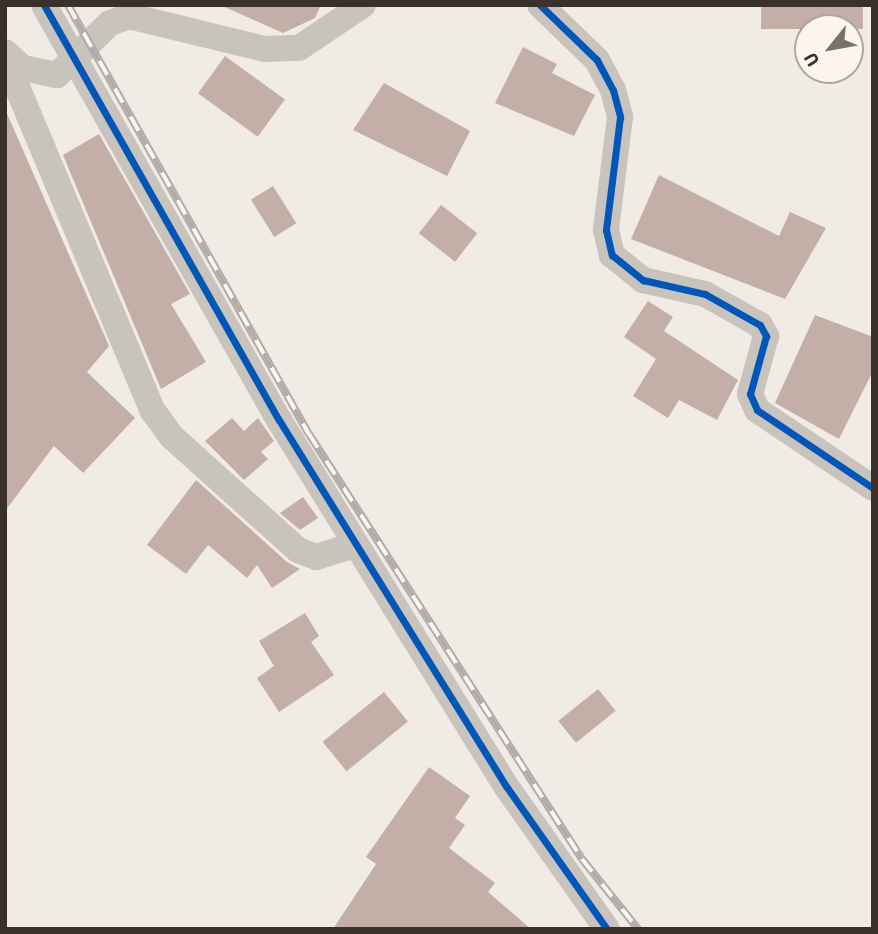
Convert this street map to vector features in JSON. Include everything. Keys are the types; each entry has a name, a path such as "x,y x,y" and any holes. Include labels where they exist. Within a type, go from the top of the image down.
{"street":[{"path":"44,5 355,545 544,844 607,929"},
{"path":"5,52 41,76 57,75 76,63 113,14 144,16 264,49 299,48 363,5"},
{"path":"540,5 597,60 614,90 620,117 606,230 612,255 643,280 705,294 760,325 766,336 750,394 757,410 873,488"},
{"path":"5,58 153,411 173,437 298,550 316,557 355,545"}],"building":[{"path":"220,5 321,5 315,18 283,33"},
{"path":"761,5 863,5 863,14 794,14 794,29 761,29"},
{"path":"523,47 557,64 552,73 595,95 574,136 495,103"},
{"path":"225,56 285,99 258,137 198,93"},
{"path":"384,83 470,131 447,176 353,130"},
{"path":"5,109 109,346 87,372 135,418 83,473 54,446 5,511"},
{"path":"99,134 190,294 171,304 206,362 161,389 63,155"},
{"path":"659,175 779,236 790,212 826,228 785,299 631,239"},
{"path":"273,186 296,223 274,237 251,200"},
{"path":"441,205 477,233 455,262 419,233"},
{"path":"648,301 673,317 664,331 738,380 717,420 679,400 668,418 633,396 656,359 624,337"},
{"path":"815,315 873,337 873,371 839,439 775,403"},
{"path":"232,418 244,431 258,418 274,441 261,452 268,459 244,480 205,441"},
{"path":"196,480 287,562 300,569 272,588 257,565 247,578 208,545 186,574 147,545"},
{"path":"303,497 318,518 300,530 280,513"},
{"path":"305,613 319,636 311,642 334,675 279,712 257,678 274,666 259,641"},
{"path":"598,689 616,711 576,743 558,721"},
{"path":"384,692 408,722 347,771 323,742"},
{"path":"429,767 470,796 455,818 465,825 449,848 495,883 488,892 531,929 333,929 376,864 366,857"}],"railway":[{"path":"68,5 309,434 582,859 638,929"}],"cycle path":[{"path":"44,5 279,420 506,786 607,929"},
{"path":"540,5 597,60 613,90 620,117 606,230 612,255 643,280 705,294 760,325 766,336 750,394 757,410 873,488"}]}
